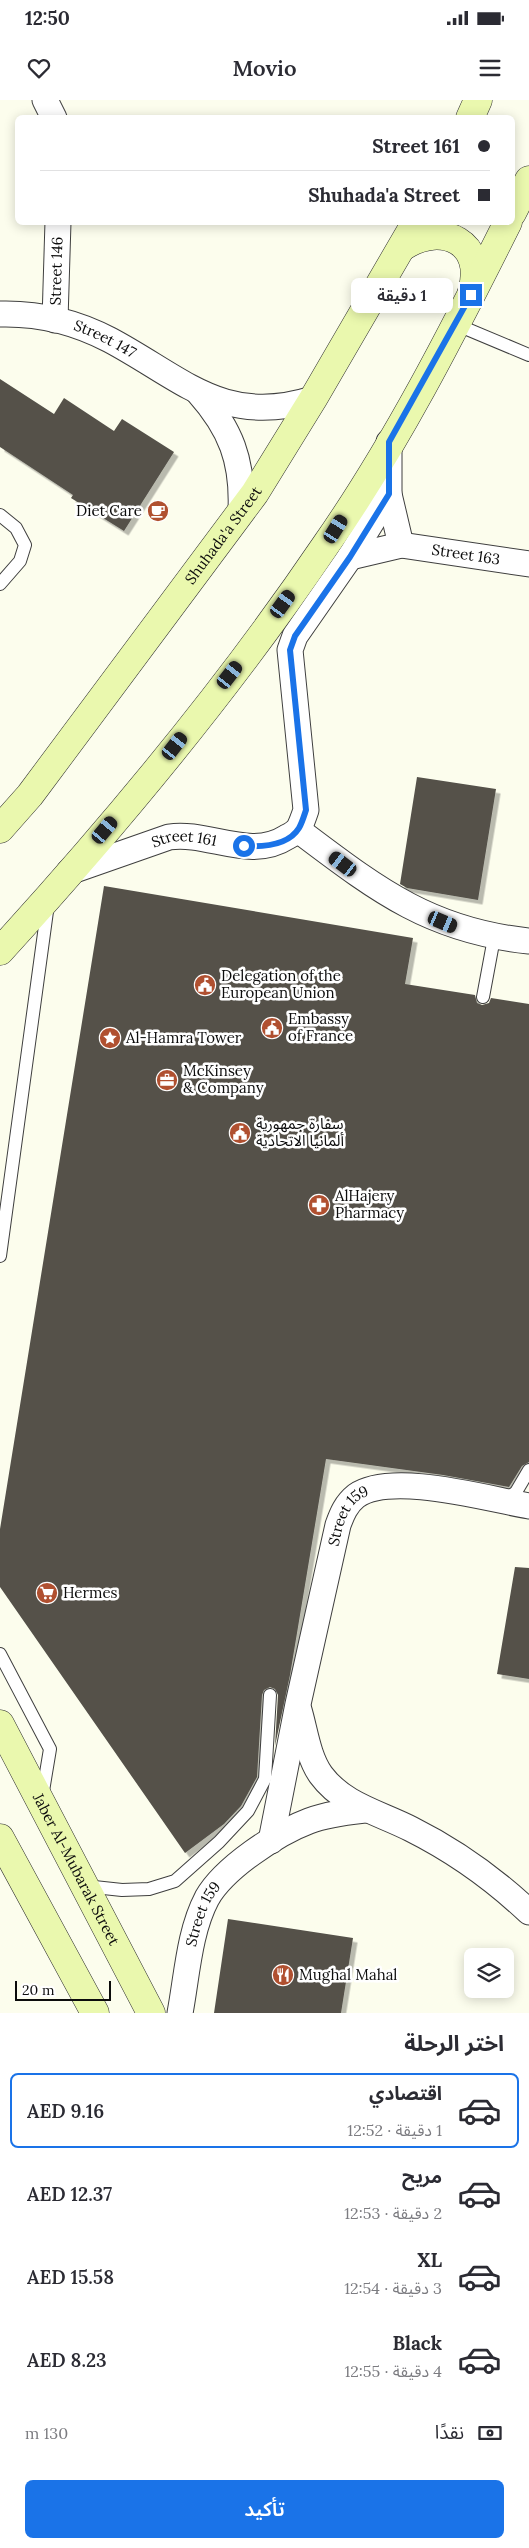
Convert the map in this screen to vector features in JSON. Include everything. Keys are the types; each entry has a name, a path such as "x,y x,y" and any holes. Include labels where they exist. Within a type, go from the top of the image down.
{"main road":[{"path":"471,115 478,100"},
{"path":"0,952 164,760 254,645 326,546 389,442 471,295 506,225"},
{"path":"410,234 418,237 435,234 451,237 465,248 474,262 476,278 471,295"},
{"name":"Shuhada'a Street","path":"0,829 35,788 255,493 314,399 410,234"},
{"name":"Jaber Al-Mubarak Street","path":"0,1724 151,2013"},
{"path":"0,1838 94,2013"}],"street":[{"name":"Street 146","path":"55,320 58,225"},
{"name":"Street 147","path":"0,314 70,323 110,340 198,392 235,406 275,408 314,399"},
{"name":"Street 147","path":"198,392 213,408 234,446 240,466 242,510"},
{"path":"389,442 389,494 401,545"},
{"path":"389,494 350,557 295,636 290,650 306,810 298,830 373,886 395,899 455,927 494,938 529,941"},
{"name":"Street 163","path":"350,557 401,545 529,564"},
{"name":"Street 161","path":"69,872 168,837 185,835 265,848 298,830"},
{"name":"Street 159","path":"271,1841 298,1704 338,1525 350,1502 366,1491 399,1486 433,1488 529,1506"},
{"name":"Street 159","path":"298,1704 312,1754 320,1774 337,1792 365,1810 411,1828 456,1854 529,1912"},
{"name":"Street 159","path":"180,2013 190,1953 201,1913 208,1898 221,1879 271,1841 309,1821 337,1813 365,1810"}],"lane":[{"path":"455,324 529,354"},
{"path":"0,516 16,528 24,545 20,562 0,584"},
{"path":"0,1256 49,896"},
{"path":"483,996 494,938"},
{"path":"505,1502 516,1492 529,1470"},
{"path":"0,1654 50,1749 41,1805"},
{"path":"83,1886 122,1890 149,1889 175,1881 219,1842 248,1811 265,1778 270,1695"}],"building":[{"path":"0,379 54,414 64,398 114,431 122,419 174,452 124,531 71,498 73,495 0,447"},
{"path":"417,777 496,789 478,900 407,888 400,884"},
{"path":"104,886 413,938 405,984 475,995 477,1003 482,1005 489,1003 491,998 529,1004 529,1462 522,1466 509,1487 443,1475 326,1459 290,1675 275,1746 278,1695 275,1689 270,1687 264,1690 262,1695 257,1777 241,1806 224,1824 185,1853 0,1587 0,1529"},
{"path":"515,1567 529,1568 529,1679 497,1674"},
{"name":"Mughal Mahal","path":"228,1919 353,1938 341,2013 214,2013"}],"place":[{"name":"Diet Care","path":"158,511"},
{"name":"Delegation of the European Union","path":"205,985"},
{"name":"Embassy of France","path":"272,1028"},
{"name":"Al-Hamra Tower","path":"110,1038"},
{"name":"McKinsey & Company","path":"167,1080"},
{"name":"سفارة جمهورية ألمانيا الاتحادية","path":"240,1133"},
{"name":"AlHajery Pharmacy","path":"319,1205"},
{"name":"Hermes","path":"47,1593"},
{"name":"Mughal Mahal","path":"283,1975"}],"route":[{"path":"244,846 265,848 298,830 306,810 290,650 295,636 350,557 389,494 389,442 471,295"}]}
